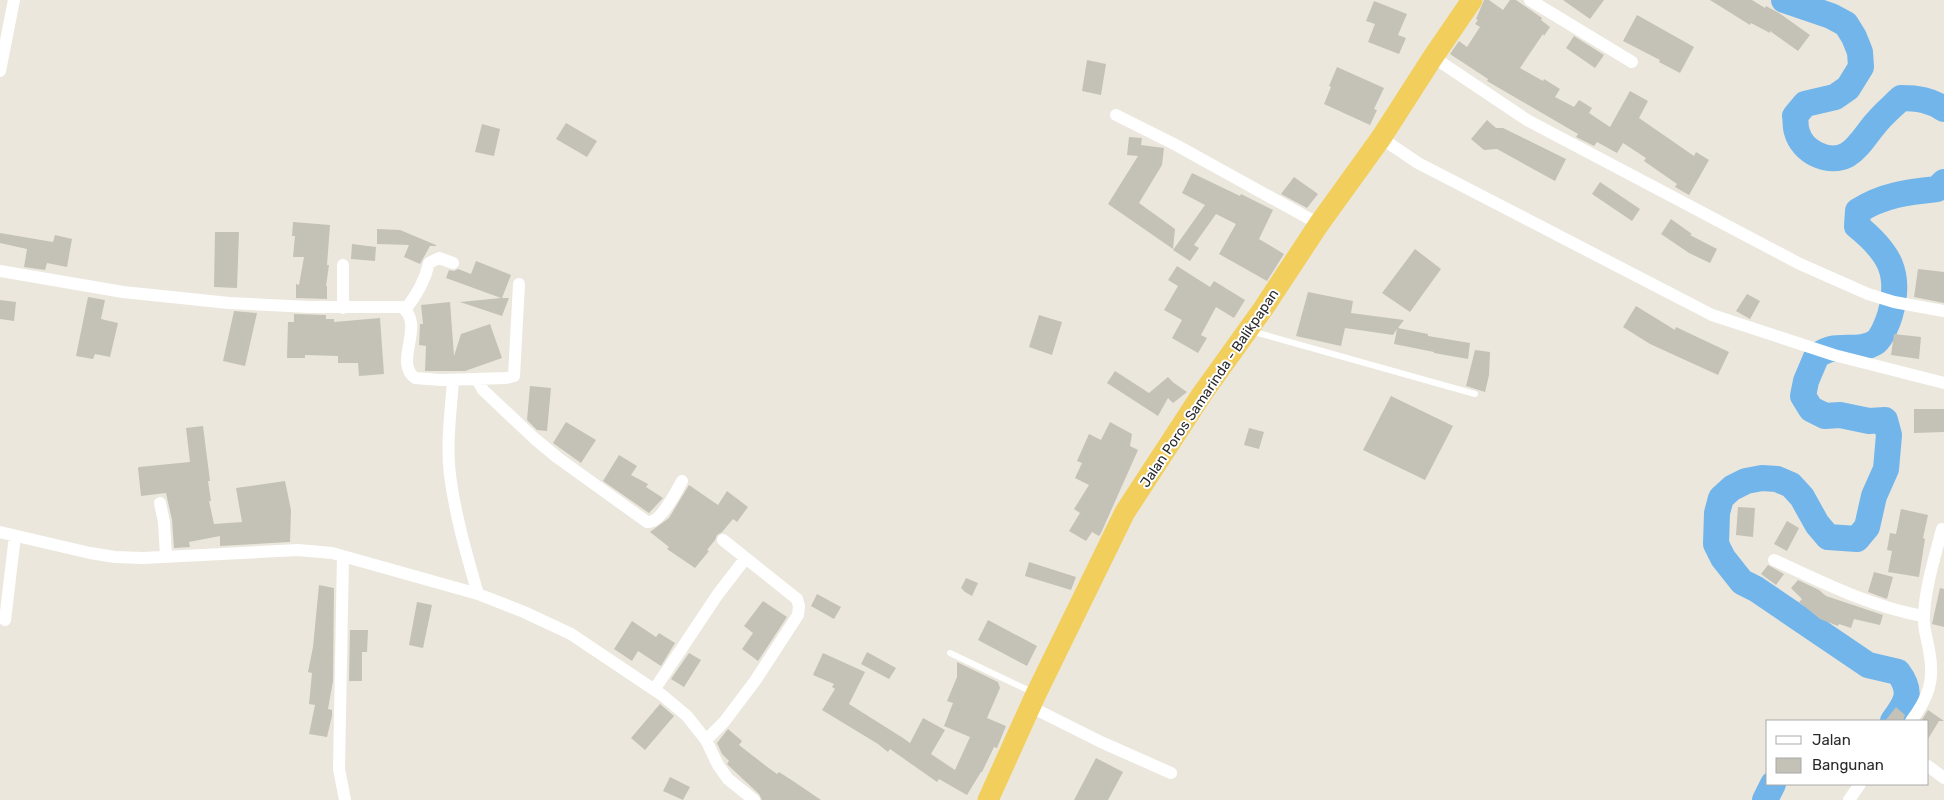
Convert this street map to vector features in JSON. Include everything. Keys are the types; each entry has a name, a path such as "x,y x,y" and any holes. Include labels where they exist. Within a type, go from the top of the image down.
{"highway":[{"name":"Jalan Poros Samarinda - Balikpapan","path":"988,800 1033,700 1125,512 1202,394 1248,330 1319,224 1382,138 1432,57 1472,0"}],"street":[{"path":"0,71 14,0"},
{"path":"1530,0 1632,62"},
{"path":"1432,57 1527,120 1800,264 1868,294 1894,302 1944,311"},
{"path":"1116,115 1176,145 1319,224"},
{"path":"1382,138 1418,163 1712,315 1834,355 1944,383"},
{"path":"405,310 423,282 429,263 439,258 453,262"},
{"path":"343,265 343,308"},
{"path":"0,271 123,292 229,303 343,308 396,306 405,310 412,325 408,370 411,375 422,380 511,378 515,374 519,284"},
{"path":"454,380 449,434 450,474 454,501 478,594"},
{"path":"477,380 483,390 535,440 647,522 656,520 668,505 682,481"},
{"path":"160,502 164,522 166,556"},
{"path":"1912,720 1925,701 1931,686 1931,666 1924,616 1942,529"},
{"path":"0,532 107,556 143,558 298,550 332,553 478,594 524,612 571,634 654,690 687,716 706,740 718,765 728,779 754,800"},
{"path":"5,620 14,536"},
{"path":"706,740 724,722 755,681 798,615 799,609 797,599 723,540"},
{"path":"343,556 339,769 345,800"},
{"path":"654,690 718,594 745,559"},
{"path":"1774,560 1856,596 1901,612 1924,616"},
{"path":"1033,700 1101,742 1171,773"},
{"path":"1929,767 1944,778"},
{"path":"1849,800 1859,785"}],"lane":[{"path":"1248,330 1475,394"},
{"path":"950,653 1033,700"}],"building":[{"path":"1484,0 1489,0 1503,10 1510,0 1516,0 1542,18 1541,20 1550,27 1544,36 1543,34 1520,68 1560,89 1555,97 1574,107 1579,100 1592,108 1589,113 1610,127 1630,91 1648,101 1639,118 1694,156 1696,152 1709,160 1689,195 1675,187 1677,184 1644,161 1646,158 1623,143 1617,153 1597,142 1594,146 1576,137 1578,134 1487,81 1488,79 1450,54 1459,41 1467,47 1480,27 1475,24"},
{"path":"1563,0 1604,0 1590,19"},
{"path":"1710,0 1752,0 1765,8 1766,6 1779,13 1810,35 1798,51 1770,31 1770,33 1751,23 1750,25"},
{"path":"1374,1 1407,14 1398,35 1406,38 1399,54 1368,42 1375,24 1366,21"},
{"path":"1637,15 1694,47 1680,73 1659,62 1660,60 1623,41"},
{"path":"1574,36 1604,55 1595,68 1566,48"},
{"path":"1087,60 1106,64 1101,95 1082,91"},
{"path":"1337,67 1384,88 1374,109 1377,110 1370,125 1324,104"},
{"path":"1487,120 1496,128 1503,128 1566,159 1555,181 1497,149 1484,150 1471,139"},
{"path":"566,123 597,141 587,157 556,139"},
{"path":"482,124 500,129 494,156 475,152"},
{"path":"1129,137 1142,138 1141,145 1164,148 1162,165 1139,203 1175,229 1173,249 1108,204 1138,156 1127,155"},
{"path":"1192,173 1273,210 1259,239 1284,254 1267,281 1219,254 1236,224 1216,214 1194,245 1199,248 1190,261 1173,250 1205,205 1182,193"},
{"path":"1294,177 1318,194 1307,208 1281,194"},
{"path":"1600,182 1640,209 1632,221 1592,194"},
{"path":"1671,219 1692,234 1690,235 1717,249 1710,263 1689,253 1661,234"},
{"path":"293,222 330,225 327,265 329,265 326,286 327,299 296,298 296,284 299,285 304,257 293,257 295,236 292,236"},
{"path":"377,229 400,230 436,246 430,246 420,264 404,257 409,245 377,244"},
{"path":"215,232 239,232 237,288 214,287"},
{"path":"0,233 53,242 55,235 72,239 67,267 47,263 45,270 24,267 27,249 0,243"},
{"path":"352,244 376,247 375,261 351,259"},
{"path":"1415,249 1441,269 1410,312 1382,293"},
{"path":"476,261 511,275 502,298 509,298 502,316 460,302 501,298 446,278 449,270 454,271 458,269 471,274"},
{"path":"1177,266 1210,287 1214,281 1245,300 1234,318 1216,307 1201,335 1207,338 1198,353 1172,338 1182,320 1164,310 1178,286 1168,280"},
{"path":"1918,269 1944,272 1944,303 1914,297"},
{"path":"1308,292 1353,301 1351,313 1404,320 1398,328 1428,334 1428,336 1470,343 1468,359 1394,344 1397,329 1393,335 1345,328 1341,346 1296,336"},
{"path":"1747,294 1760,301 1750,319 1736,311"},
{"path":"88,297 105,300 101,319 118,323 110,357 95,354 93,359 76,356"},
{"path":"0,300 16,302 14,321 0,319"},
{"path":"450,302 454,356 461,334 490,324 502,358 465,371 425,371 426,346 419,345 420,324 423,324 421,305"},
{"path":"1636,306 1675,330 1676,327 1729,352 1718,375 1650,344 1623,327"},
{"path":"234,311 257,313 245,366 223,361"},
{"path":"294,314 326,315 326,319 334,319 334,322 380,318 384,374 359,376 358,363 338,363 338,356 305,355 305,358 287,358 288,322 294,322"},
{"path":"1039,315 1062,322 1052,355 1029,347"},
{"path":"1894,334 1921,337 1919,359 1891,355"},
{"path":"1475,350 1490,352 1489,375 1485,392 1466,386"},
{"path":"1115,371 1149,393 1168,377 1187,392 1173,403 1168,398 1158,416 1107,383"},
{"path":"530,386 551,388 547,431 537,430 527,420"},
{"path":"1391,396 1453,426 1425,480 1363,450"},
{"path":"1914,409 1944,409 1944,432 1914,433"},
{"path":"566,422 596,440 581,463 553,443"},
{"path":"1110,422 1132,434 1130,446 1138,450 1101,533 1099,536 1092,532 1086,541 1069,531 1080,513 1074,509 1089,485 1075,478 1082,463 1077,461 1089,434 1101,440"},
{"path":"203,426 210,481 208,481 211,501 209,501 214,524 242,522 236,488 285,481 291,510 290,542 220,546 220,536 189,542 190,547 174,548 172,520 166,493 141,496 138,468 190,462 186,428"},
{"path":"1249,428 1264,432 1259,449 1244,445"},
{"path":"619,455 637,466 631,475 648,484 646,487 663,498 649,513 603,481"},
{"path":"689,485 718,505 727,491 748,507 737,522 733,519 717,535 707,550 709,551 695,568 667,549 669,547 650,532 669,518"},
{"path":"1738,507 1755,508 1753,537 1736,535"},
{"path":"1901,509 1928,515 1923,538 1925,539 1919,577 1888,572 1892,551 1887,550 1890,533 1896,534"},
{"path":"1787,521 1799,528 1787,551 1774,544"},
{"path":"1029,562 1076,577 1071,590 1025,576"},
{"path":"1768,565 1784,574 1776,585 1761,574"},
{"path":"1874,572 1893,577 1887,599 1868,592"},
{"path":"966,578 978,583 972,596 961,588"},
{"path":"1798,580 1819,590 1826,596 1883,615 1880,625 1854,619 1851,628 1839,624 1838,626 1820,619 1799,602 1802,599 1791,588"},
{"path":"319,585 334,588 333,681 328,709 332,710 332,716 327,737 309,734 315,705 309,704 312,673 308,672 313,647"},
{"path":"1940,588 1944,589 1944,627 1932,624"},
{"path":"817,594 841,607 834,619 811,606"},
{"path":"763,601 787,617 758,661 742,649 753,633 744,626"},
{"path":"417,602 432,605 423,648 409,645"},
{"path":"988,620 1037,646 1027,666 978,640"},
{"path":"632,621 656,637 659,633 675,643 661,666 638,651 632,661 614,649"},
{"path":"350,630 368,630 367,652 362,652 362,681 349,681"},
{"path":"867,652 896,668 889,679 861,664"},
{"path":"689,653 701,660 684,687 671,679"},
{"path":"823,653 865,672 849,704 910,743 923,718 945,730 931,754 955,770 970,737 944,726 953,703 947,701 957,677 957,662 998,682 1000,688 987,718 1006,726 997,748 994,747 982,772 967,795 939,779 937,782 890,749 888,752 822,710 835,689 832,687 834,684 813,675"},
{"path":"660,704 674,716 645,750 631,738"},
{"path":"1896,707 1905,715 1903,720 1886,720"},
{"path":"1928,710 1944,721 1939,721 1929,737 1929,720 1922,720"},
{"path":"728,729 742,741 739,745 766,766 777,774 779,772 821,800 762,800 759,794 727,764 729,761 722,754 717,743"},
{"path":"1096,758 1123,772 1108,800 1074,800"},
{"path":"670,777 690,787 683,800 663,791"}],"waterway":[{"path":"1784,0 1831,16 1846,24 1860,52 1861,67 1848,88 1835,97 1805,104 1795,116 1796,130 1804,145 1810,150 1824,157 1840,158 1847,155 1901,98 1924,100 1944,109"},
{"path":"1894,720 1905,702 1907,691 1906,685 1898,672 1868,665 1756,589 1742,582 1723,558 1716,544 1717,513 1721,498 1732,488 1746,481 1762,478 1777,479 1791,485 1802,497 1817,524 1828,537 1857,539 1867,527 1874,496 1886,469 1889,435 1885,420 1869,421 1840,415 1825,416 1811,409 1803,396 1806,381 1817,355 1831,349 1871,345 1883,333 1890,315 1894,287 1890,264 1877,245 1857,226 1858,211 1886,198 1937,189 1944,182"},
{"path":"1765,800 1772,785"}]}
